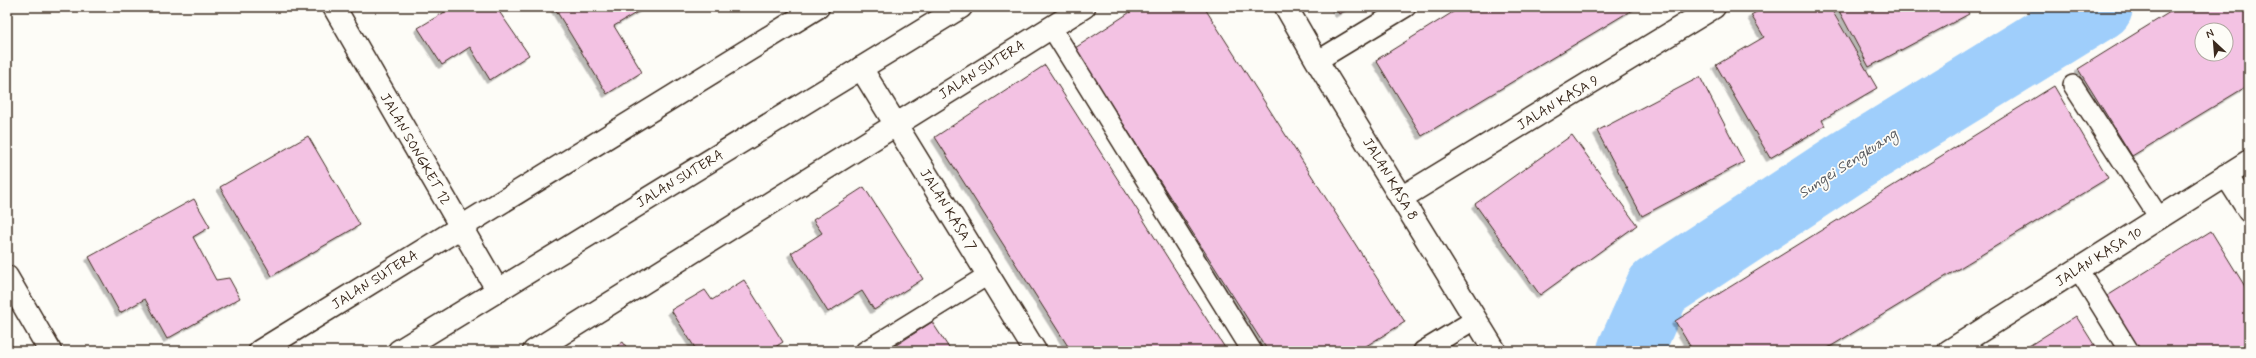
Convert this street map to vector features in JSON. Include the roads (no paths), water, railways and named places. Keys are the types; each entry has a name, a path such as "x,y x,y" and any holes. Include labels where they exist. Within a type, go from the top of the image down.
{"street":[{"name":"JALAN SONGKET 12","path":"334,7 498,291"},
{"name":"JALAN SUTERA","path":"260,351 818,7"},
{"name":"JALAN SUTERA","path":"399,351 962,7"},
{"name":"JALAN SUTERA","path":"534,351 1084,7"},
{"name":"JALAN KASA 8","path":"1286,7 1317,61 1474,320 1495,351"},
{"name":"JALAN KASA 9","path":"1401,198 1714,7"},
{"name":"JALAN KASA 7","path":"861,68 1035,351"},
{"name":"JALAN KASA 10","path":"1949,351 2160,219 2249,161"},
{"path":"2226,175 2249,212"},
{"path":"7,278 50,351"}],"lane":[{"path":"1317,61 1406,7"},
{"path":"1051,27 1252,351"},
{"path":"2073,85 2160,219"},
{"path":"2078,269 2129,351"},
{"path":"865,351 988,275"},
{"path":"1423,351 1474,320"}],"waterway":[{"name":"Sungei Sengkuang","path":"1630,351 1658,288 1850,161 2100,7"}]}
